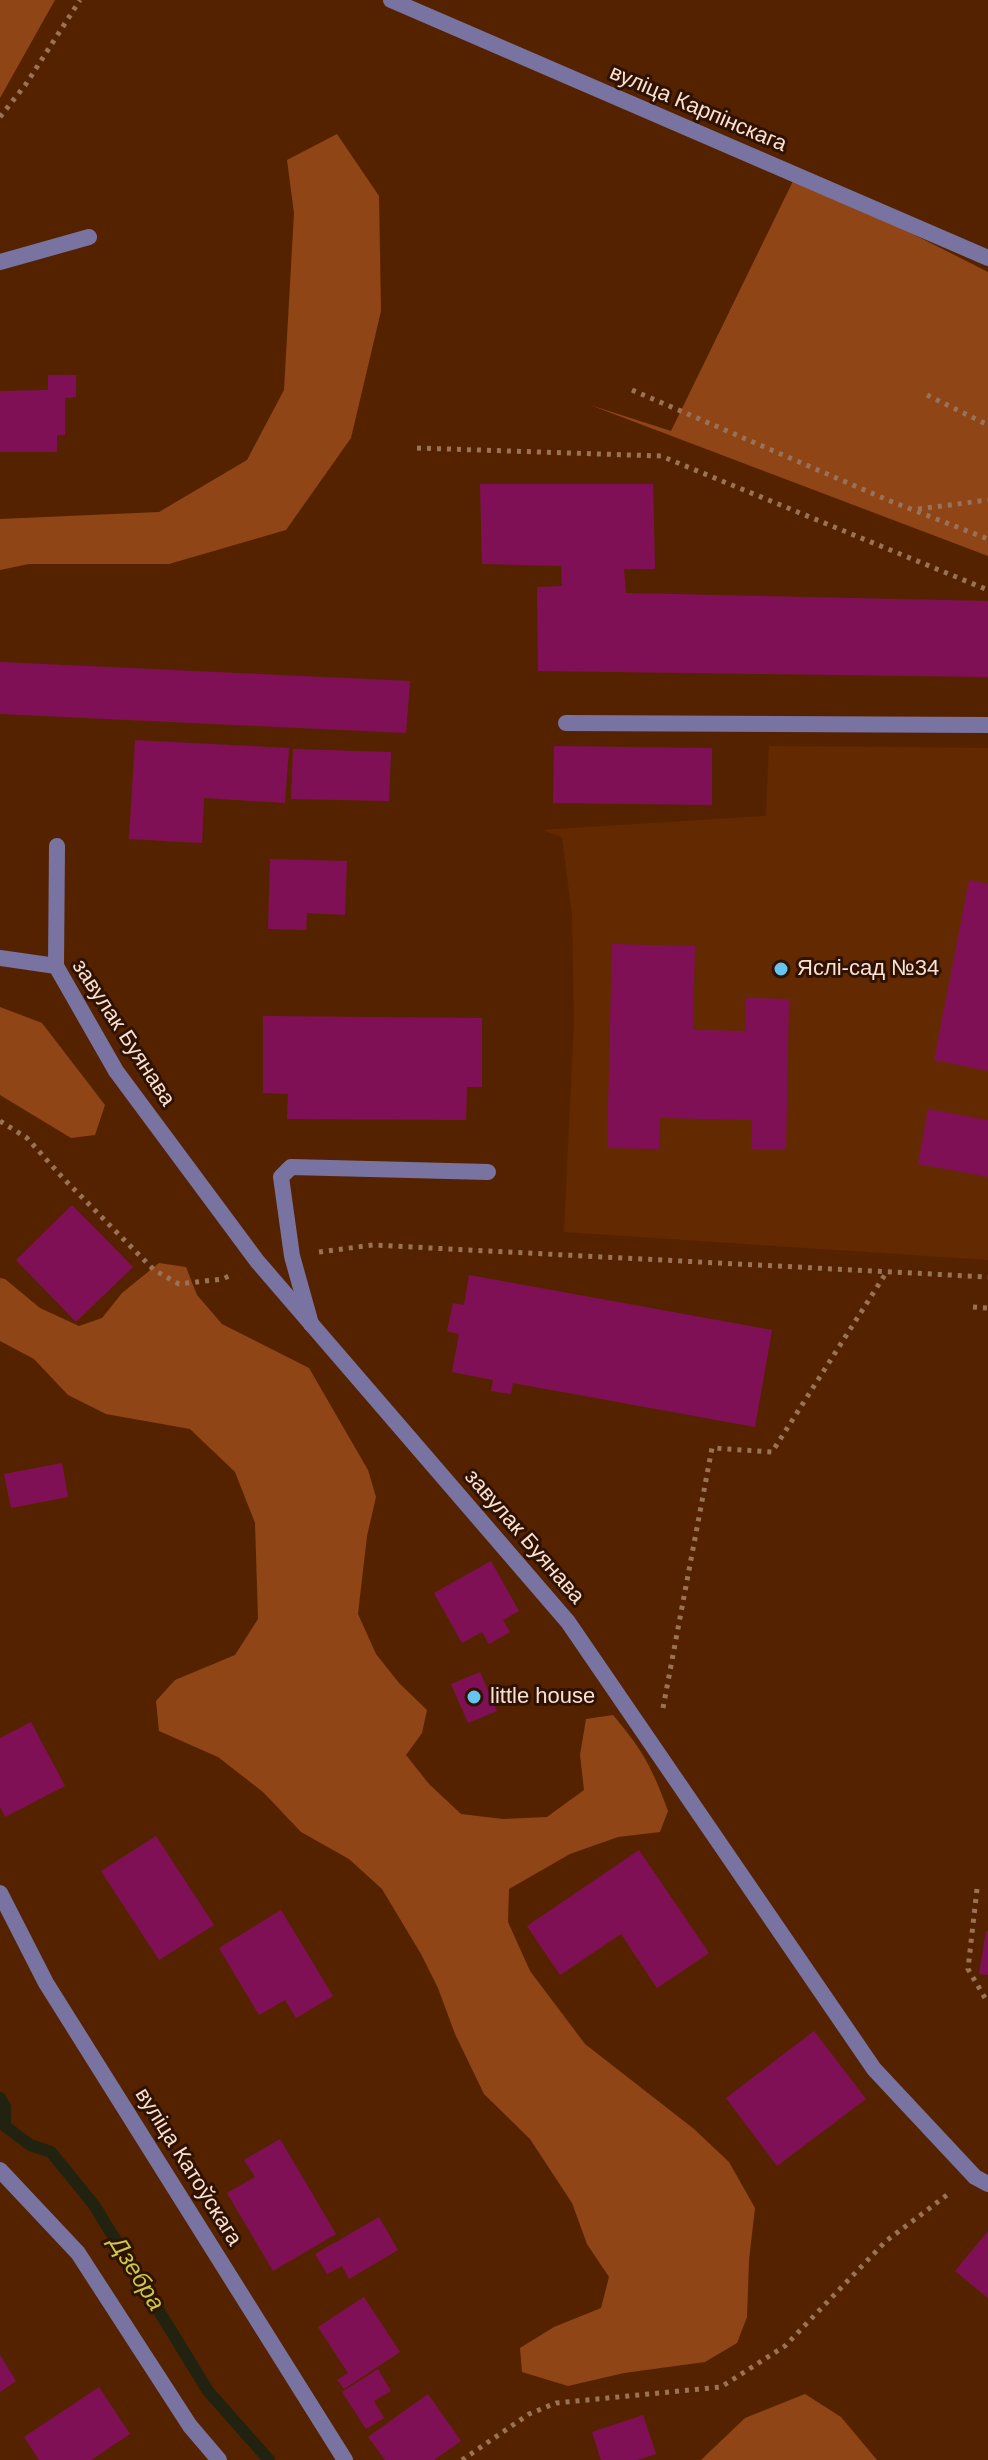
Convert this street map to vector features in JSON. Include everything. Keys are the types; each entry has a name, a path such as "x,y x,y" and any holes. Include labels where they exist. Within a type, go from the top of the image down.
{"street":[{"name":"вуліца Карпінскага","path":"391,0 988,258"},
{"path":"0,262 89,237"},
{"path":"566,723 988,725"},
{"path":"56,966 57,846"},
{"name":"завулак Буянава","path":"0,958 56,966 116,1071 257,1261 568,1622 874,2069 975,2177 988,2184"},
{"path":"311,1324 292,1256 281,1177 291,1167 488,1172"},
{"name":"вуліца Катоўскага","path":"0,1893 46,1983 345,2460"},
{"path":"0,2170 78,2253 190,2426 219,2460"}],"path":[{"path":"0,117 26,84 80,0"},
{"path":"632,390 988,539"},
{"path":"927,395 988,425"},
{"path":"417,448 661,456 988,590"},
{"path":"914,510 988,500"},
{"path":"0,1121 27,1138 154,1270 179,1284 223,1279 257,1261"},
{"path":"292,1256 373,1245 988,1277"},
{"path":"656,1748 712,1448 772,1452 887,1272"},
{"path":"973,1307 988,1308"},
{"path":"977,1889 968,1969 988,2003"},
{"path":"462,2460 529,2414 556,2403 721,2387 785,2346 886,2241 941,2197"}],"shaded area":[{"path":"0,0 55,0 0,98"},
{"path":"337,134 379,196 381,311 351,438 286,530 169,564 29,564 0,570 0,519 159,512 247,460 284,390 294,213 287,160"},
{"path":"796,175 988,272 988,556 590,405 671,431"},
{"name":"Яслі-сад №34","path":"769,746 988,748 988,1260 564,1232 574,1023 572,915 562,837 542,830 766,816"},
{"path":"0,1007 42,1023 105,1105 95,1135 71,1138 0,1095"},
{"path":"159,1263 186,1267 197,1295 222,1324 309,1368 368,1470 376,1497 367,1536 358,1614 376,1654 399,1683 427,1710 422,1733 406,1755 429,1784 461,1814 503,1819 547,1817 584,1790 580,1755 586,1719 613,1715 632,1738 652,1771 668,1811 660,1832 618,1837 570,1854 509,1889 508,1922 530,1971 585,2044 694,2129 729,2162 755,2208 747,2317 737,2343 705,2362 624,2373 568,2386 522,2372 520,2348 554,2327 601,2308 609,2277 587,2244 572,2203 530,2139 484,2094 455,2034 438,1988 382,1889 349,1859 301,1832 263,1792 218,1757 159,1731 156,1701 175,1680 235,1655 258,1619 255,1523 235,1472 190,1429 106,1414 68,1395 34,1359 0,1341 0,1278 40,1308 79,1326 102,1318 122,1293"},
{"path":"805,2394 841,2417 877,2460 701,2460 745,2418"}],"building":[{"path":"48,375 76,375 76,397 65,398 65,435 57,435 57,452 0,452 0,391 48,390"},
{"path":"480,484 653,484 655,569 624,569 626,593 988,601 988,677 538,671 537,587 562,586 561,566 482,564"},
{"path":"0,662 410,681 406,733 0,714"},
{"path":"135,740 289,748 285,803 204,798 202,843 129,839"},
{"path":"554,746 712,748 712,805 553,803"},
{"path":"293,749 391,752 389,801 291,799"},
{"path":"270,859 347,861 345,915 307,913 306,930 268,929"},
{"path":"969,880 988,884 988,1071 934,1060"},
{"path":"612,944 695,946 693,1030 746,1031 746,998 789,999 786,1150 751,1149 752,1120 660,1118 659,1149 607,1148"},
{"path":"263,1016 482,1018 482,1087 467,1087 466,1120 287,1119 288,1094 263,1093"},
{"path":"928,1109 988,1120 988,1177 918,1164"},
{"path":"72,1205 133,1267 76,1322 16,1260"},
{"path":"469,1275 772,1330 755,1427 513,1383 511,1394 491,1391 493,1380 452,1372 459,1334 447,1331 453,1303 464,1305"},
{"path":"62,1463 68,1497 11,1508 4,1474"},
{"path":"491,1561 519,1611 503,1620 510,1632 489,1644 482,1632 462,1643 434,1593"},
{"name":"little house","path":"480,1672 497,1711 468,1723 451,1684"},
{"path":"31,1722 65,1786 5,1817 0,1807 0,1738"},
{"path":"156,1836 214,1925 159,1960 101,1871"},
{"path":"639,1850 709,1953 657,1988 621,1934 560,1975 527,1926"},
{"path":"281,1910 333,1996 296,2018 285,2000 259,2015 219,1948"},
{"path":"988,1931 988,1975 979,1974"},
{"path":"814,2031 866,2099 777,2166 726,2098"},
{"path":"280,2139 336,2234 273,2271 227,2193 255,2177 244,2160"},
{"path":"379,2217 398,2250 349,2279 342,2266 327,2274 315,2254"},
{"path":"988,2231 988,2298 955,2271"},
{"path":"364,2297 400,2352 344,2389 337,2380 348,2373 318,2327"},
{"path":"0,2355 16,2381 0,2392"},
{"path":"378,2369 391,2391 374,2401 384,2418 366,2429 342,2392"},
{"path":"99,2387 130,2434 91,2460 39,2460 24,2437"},
{"path":"428,2394 461,2441 434,2460 385,2460 368,2437"},
{"path":"643,2415 656,2454 637,2460 601,2460 592,2432"}],"waterway":[{"name":"Дзебра","path":"0,2098 5,2107 5,2126 30,2145 51,2152 94,2205 208,2391 269,2460"}],"place":[{"name":"Яслі-сад №34","path":"781,969"},
{"name":"little house","path":"474,1697"}]}
